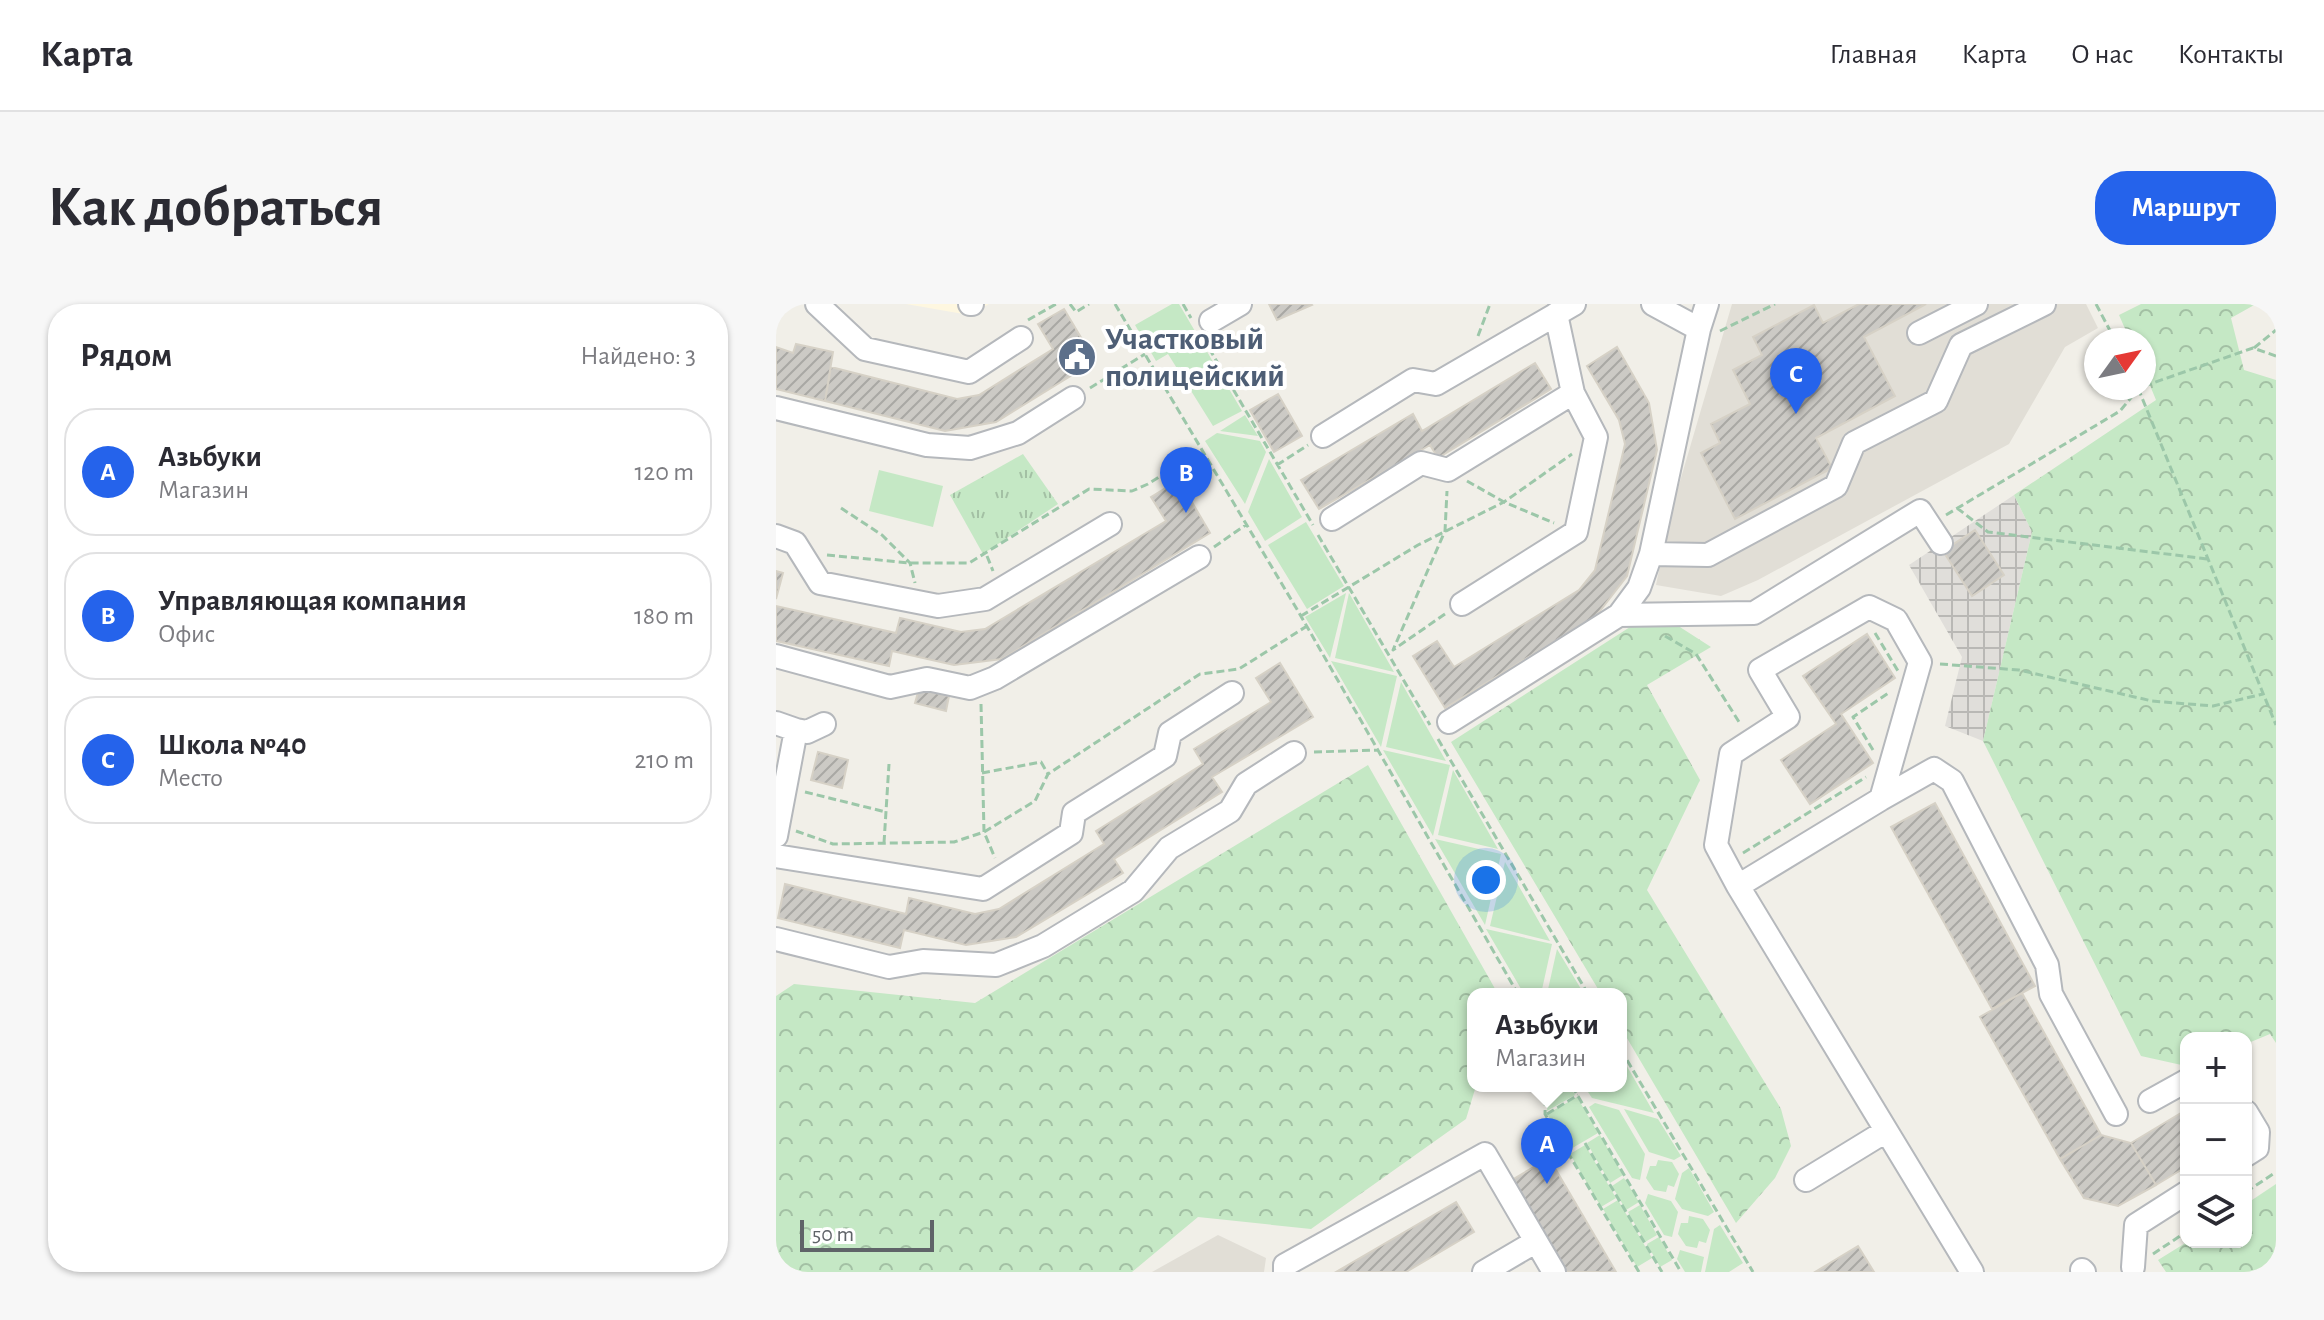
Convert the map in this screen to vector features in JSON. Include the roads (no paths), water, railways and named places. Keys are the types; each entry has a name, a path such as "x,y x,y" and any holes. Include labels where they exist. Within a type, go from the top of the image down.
{"street":[{"path":"817,304 865,349 969,372 1021,338"},
{"path":"1211,321 1240,304"},
{"path":"1653,304 1699,329"},
{"path":"1919,333 1976,304"},
{"path":"1651,554 1708,555 1836,486 1854,443 1936,401 1961,345 2044,304"},
{"path":"1323,436 1413,380 1436,384 1565,309 1573,393 1596,437 1576,532 1462,604"},
{"path":"1449,722 1625,614 1639,588 1651,554 1699,329 1716,311"},
{"path":"1332,519 1421,463 1448,470 1573,393"},
{"path":"776,408 927,445 970,448 1018,433 1073,398"},
{"path":"1625,614 1754,613 1920,511 1935,534"},
{"path":"776,536 795,543 820,583 938,606 985,599 1110,524"},
{"path":"776,656 890,687 927,679 970,688 995,678 1199,557"},
{"path":"1881,799 1920,662 1896,620 1869,607 1760,670 1788,717 1731,754 1716,845 1972,1272"},
{"path":"776,856 983,889 1071,833 1074,813 1165,756 1170,733 1232,693"},
{"path":"778,832 786,726 807,732 824,724"},
{"path":"776,939 889,967 923,961 996,965 1043,946 1133,891 1169,848 1230,811 1246,784 1294,753"},
{"path":"1738,886 1856,825 1881,799 1934,769 1952,781 2047,965 2051,994 2116,1114"},
{"path":"2150,1101 2180,1084"},
{"path":"2252,1122 2258,1132 2257,1148 2252,1151"},
{"path":"1806,1180 1886,1131"},
{"path":"1285,1272 1285,1265 1485,1154 1554,1272"},
{"path":"2131,1270 2136,1225 2180,1197"},
{"path":"1490,1271 1535,1242"}],"place":[{"name":"Участковый полицейский","path":"1077,357"},
{"name":"Школа №40","path":"1796,414"},
{"name":"Управляющая компания","path":"1186,513"},
{"name":"Азьбуки","path":"1547,1184"}]}
